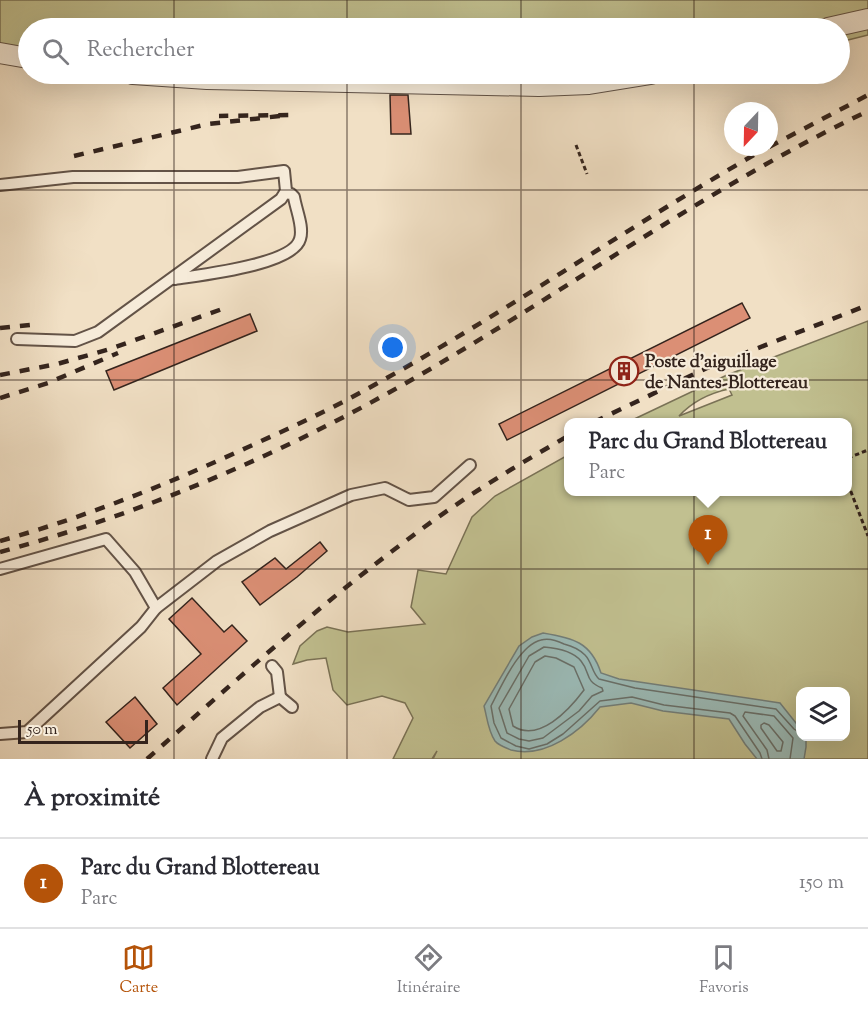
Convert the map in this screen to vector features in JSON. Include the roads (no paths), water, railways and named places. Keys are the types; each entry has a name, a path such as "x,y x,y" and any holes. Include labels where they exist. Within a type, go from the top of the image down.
{"street":[{"path":"850,23 868,19"},
{"path":"0,53 18,56"},
{"path":"414,84 539,87 589,84"}],"lane":[{"path":"0,185 73,177 238,177 284,171 285,193 281,199 88,337 63,342 17,339"},
{"path":"171,279 236,270 293,250 300,242 301,233 294,197 285,193"},
{"path":"0,734 27,732 141,627 156,608 217,561 270,531 351,495 386,488 409,500 434,497 470,465"},
{"path":"0,569 105,539 135,572 156,608"},
{"path":"272,666 277,672 280,697 292,707"},
{"path":"212,759 222,738 260,708 280,697"}],"water":[{"path":"543,633 580,643 592,654 601,673 619,679 780,703 796,723 796,741 806,741 804,759 757,759 729,719 663,711 631,703 600,707 572,734 549,747 524,752 502,746 493,737 484,706 519,646"}],"railway":[{"path":"778,142 868,95"},
{"path":"0,552 50,538 147,505 243,466 336,421 442,362 743,177 868,111"},
{"path":"74,156 208,124 289,115 219,116"},
{"path":"0,541 63,522 155,487 312,418 426,356 669,205 752,156"},
{"path":"602,418 707,368 868,305"},
{"path":"0,375 57,364 110,349 225,308"},
{"path":"0,328 39,324"},
{"path":"0,398 48,383 118,353"},
{"path":"147,759 277,645 377,563 468,497 564,438"}],"place":[{"name":"Poste d’aiguillage de Nantes-Blottereau","path":"624,371"},
{"name":"Parc du Grand Blottereau","path":"708,565"}]}
